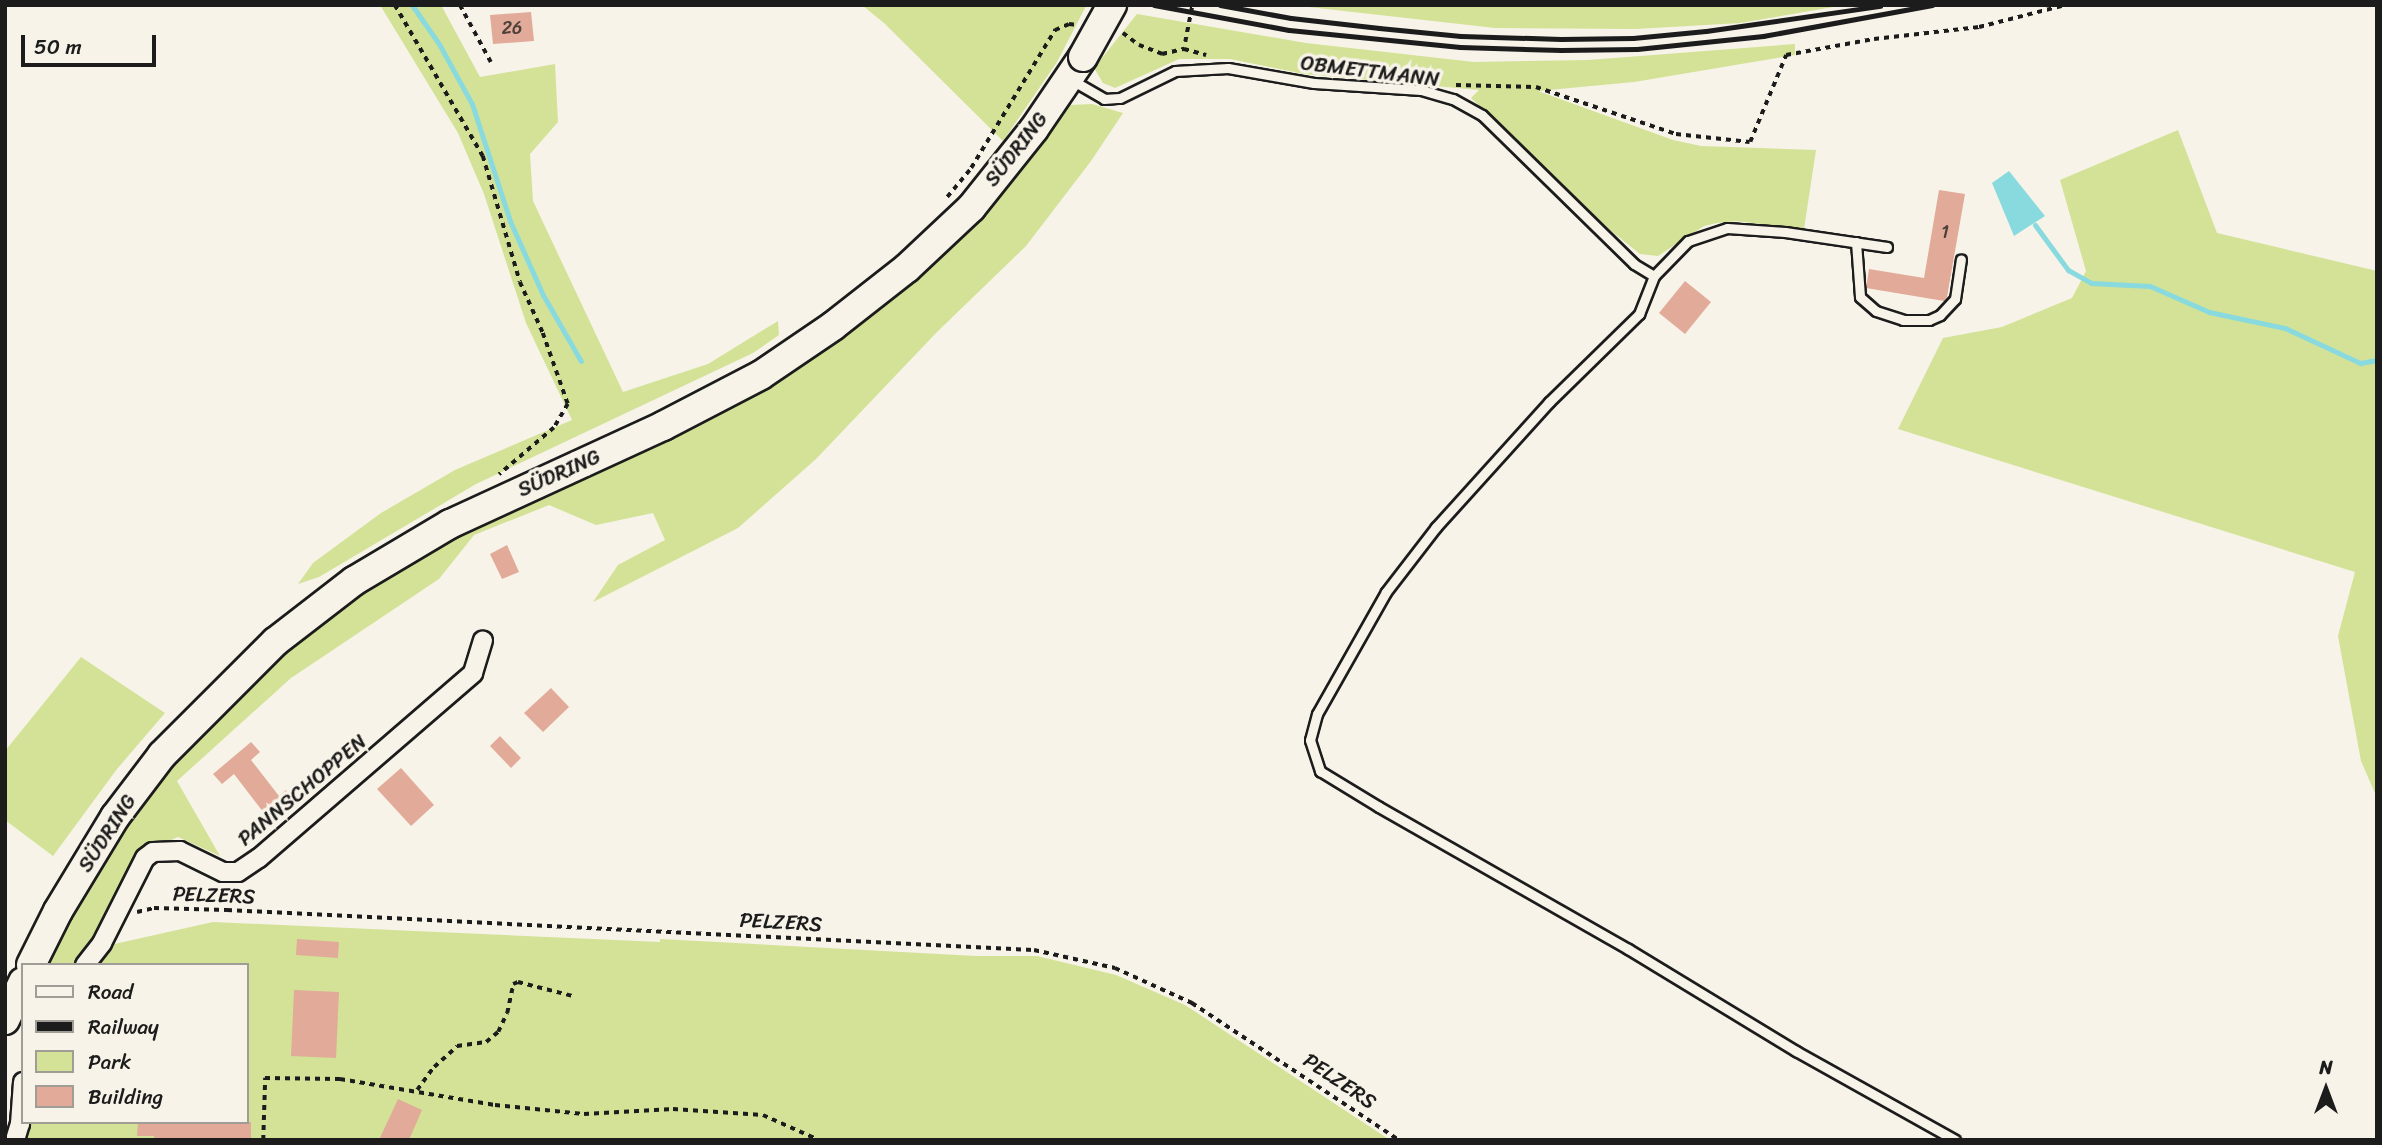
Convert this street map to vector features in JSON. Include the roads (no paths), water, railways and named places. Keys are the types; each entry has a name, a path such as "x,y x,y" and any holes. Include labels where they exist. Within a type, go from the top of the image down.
{"main road":[{"name":"SÜDRING","path":"32,963 58,911 114,817 162,755 275,642 354,582 450,524 675,419 761,375 833,326 906,268 971,208 1034,129 1076,68 1112,5"},
{"path":"5,1020 21,986"}],"street":[{"name":"PANNSCHOPPEN","path":"87,963 102,943 145,858 153,852 180,851 223,872 238,872 259,858 473,673 483,640"},
{"path":"15,1140 21,1110"}],"lane":[{"name":"OBMETTMANN","path":"1076,68 1104,99 1120,98 1175,71 1200,68 1228,68 1314,83 1421,90 1453,99 1482,115 1634,264 1654,276"},
{"path":"1886,247 1785,232 1727,228 1688,241 1654,276 1639,314 1523,430 1436,527 1386,592 1323,702 1310,740 1320,771 1628,949 1796,1051 1955,1140"},
{"path":"1856,242 1860,297 1876,312 1903,320 1929,320 1940,315 1955,299 1961,259"}],"water":[{"path":"2009,171 2045,216 2014,236 1992,183"}],"waterway":[{"path":"412,5 439,44 472,104 510,221 543,295 581,361"},
{"path":"2035,225 2068,270 2091,283 2150,286 2209,312 2285,328 2360,363 2377,360"}],"railway":[{"path":"1154,5 1289,30 1460,47 1561,50 1637,49 1763,36 1932,5"},
{"path":"1220,5 1291,18 1379,28 1461,36 1561,39 1633,38 1706,31 1880,6"}]}
